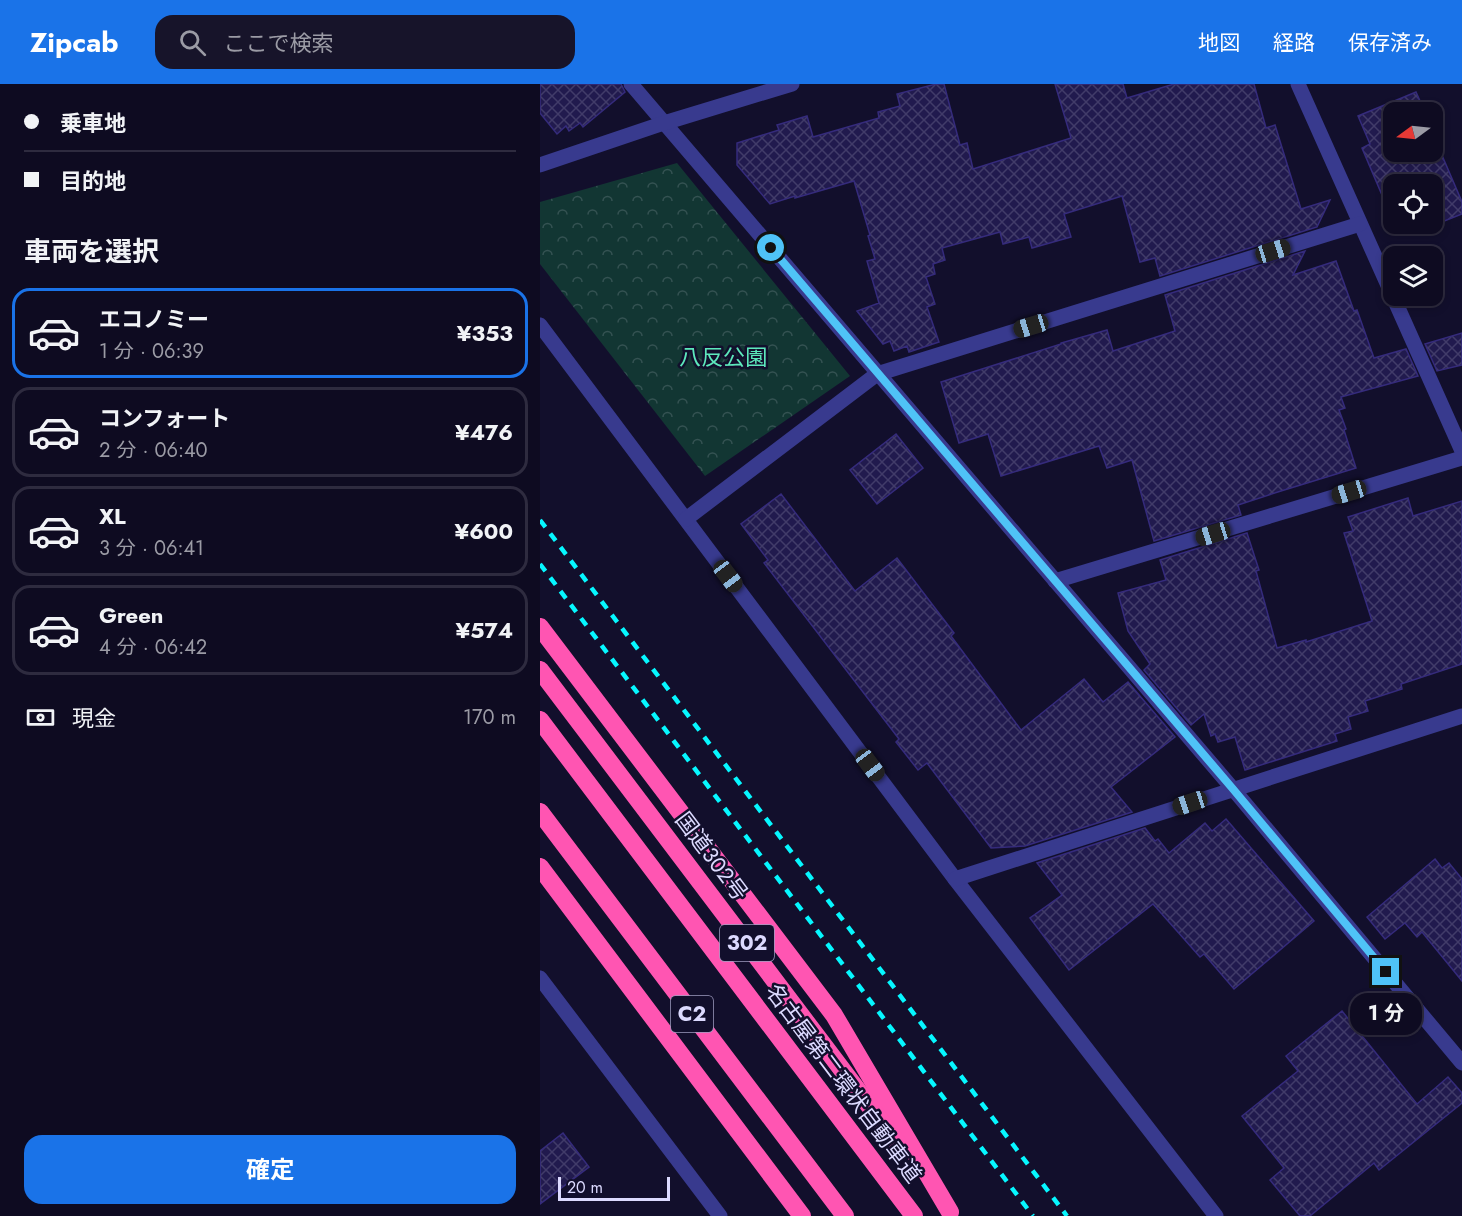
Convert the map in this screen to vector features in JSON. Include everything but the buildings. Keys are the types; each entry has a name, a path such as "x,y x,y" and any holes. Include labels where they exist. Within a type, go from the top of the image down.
{"highway":[{"path":"540,627 834,1015 951,1214"},
{"name":"国道302号","path":"540,670 951,1214"},
{"name":"名古屋第二環状自動車道","path":"540,720 914,1216"},
{"name":"C2","path":"540,812 845,1216"},
{"path":"540,867 802,1216"}],"street":[{"path":"631,84 1233,789 1462,1063"},
{"path":"540,165 664,123 792,84"},
{"path":"1298,84 1462,451"},
{"path":"686,519 877,374 1360,224"},
{"path":"540,325 955,879 1216,1216"},
{"path":"1054,582 1462,458"},
{"path":"955,879 1462,716"},
{"path":"540,978 720,1216"}],"green space":[{"name":"八反公園","path":"677,163 850,376 705,476 540,264 540,202"}],"railway":[{"path":"540,520 1067,1216"},
{"path":"540,564 1033,1216"}],"route":[{"path":"771,248 1233,789 1386,972"}]}
